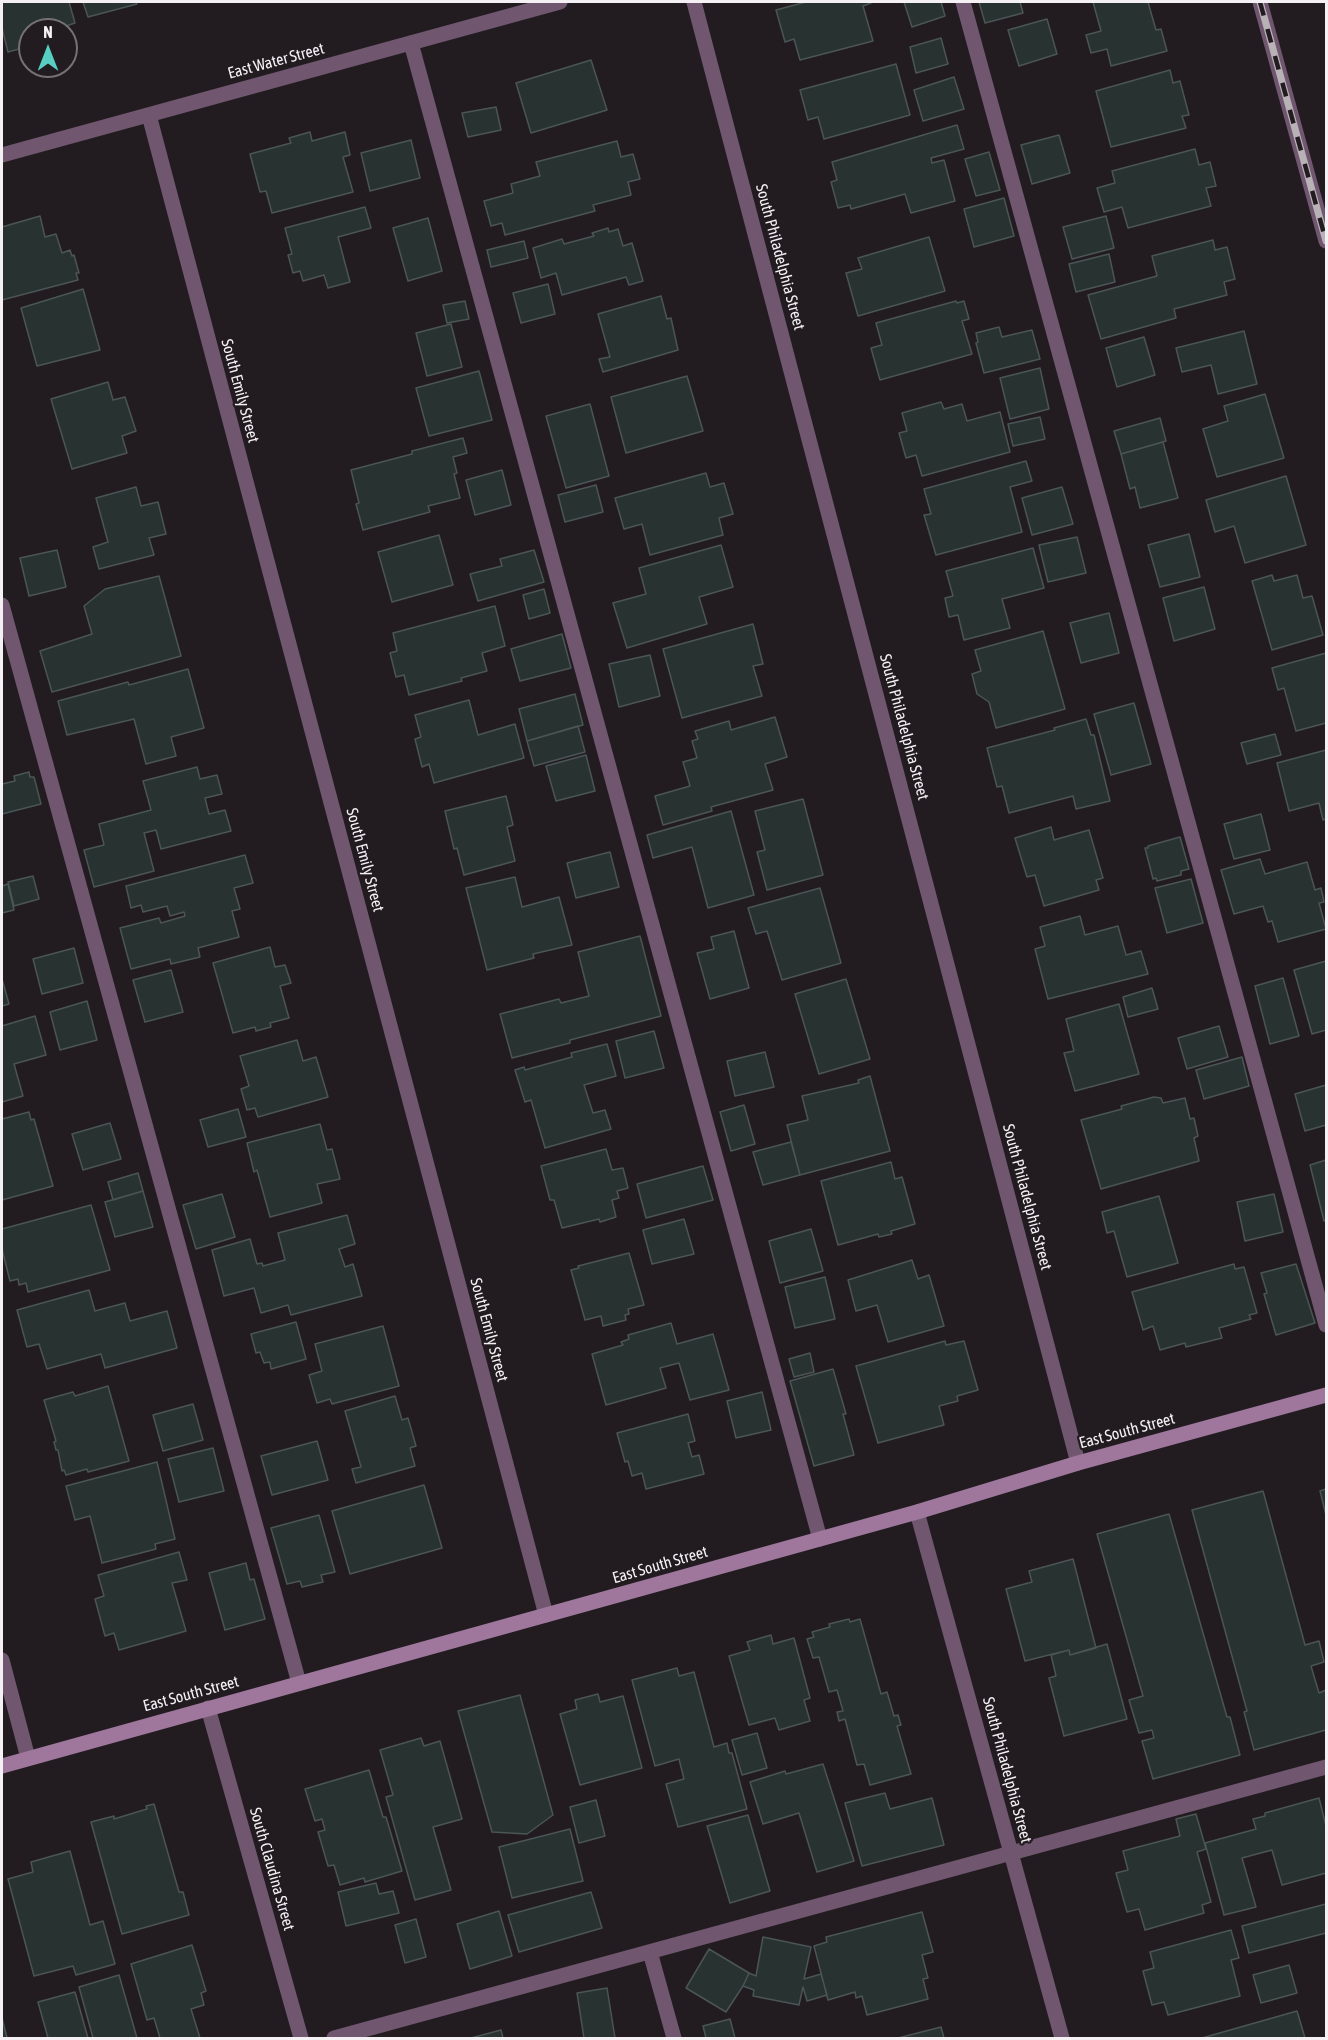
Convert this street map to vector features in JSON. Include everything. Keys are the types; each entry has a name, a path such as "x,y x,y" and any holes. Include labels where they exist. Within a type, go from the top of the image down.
{"street":[{"name":"East Water Street","path":"2,155 560,2"},
{"name":"South Philadelphia Street","path":"694,2 1078,1462"},
{"path":"963,2 1326,1325"},
{"path":"1260,2 1326,241"},
{"path":"411,43 820,1539"},
{"name":"South Emily Street","path":"148,115 546,1615"},
{"path":"2,605 299,1683"},
{"name":"East South Street","path":"2,1766 917,1512 1078,1462 1326,1395"},
{"name":"South Philadelphia Street","path":"917,1512 1062,2038"},
{"path":"2,1659 28,1758"},
{"name":"South Claudina Street","path":"208,1708 301,2038"},
{"path":"334,2038 1326,1767"},
{"path":"650,1952 674,2038"}],"building":[{"path":"2,2 69,2 74,18 18,18 18,49 8,52 2,28"},
{"path":"83,2 136,2 137,4 88,17"},
{"path":"806,2 871,2 863,6 873,41 800,60 794,39 785,42 776,10"},
{"path":"904,2 941,2 945,16 912,27"},
{"path":"979,2 1020,2 1023,13 985,23"},
{"path":"1093,2 1148,2 1156,30 1161,29 1167,51 1111,66 1107,49 1091,53 1086,35 1101,31"},
{"path":"1047,19 1057,54 1019,66 1008,30"},
{"path":"941,38 948,64 916,73 910,47"},
{"path":"591,60 607,110 531,133 516,83"},
{"path":"896,64 910,115 824,139 818,117 808,120 800,90"},
{"path":"1170,70 1173,83 1180,81 1189,115 1182,116 1186,128 1111,147 1096,91"},
{"path":"954,77 964,109 923,121 914,90"},
{"path":"496,107 501,130 468,137 462,113"},
{"path":"957,125 964,149 931,158 932,163 944,160 955,201 911,213 905,194 851,209 850,205 838,208 831,182 837,180 832,162"},
{"path":"310,132 312,141 345,132 350,155 343,157 353,192 272,213 266,191 260,192 250,154 291,143 289,138"},
{"path":"1059,135 1070,173 1032,184 1021,145"},
{"path":"411,140 420,178 370,191 361,153"},
{"path":"617,141 621,157 633,154 640,179 628,182 631,195 593,205 595,211 505,235 502,223 491,226 484,201 513,193 511,184 540,176 536,162"},
{"path":"1195,149 1199,165 1210,162 1216,186 1206,188 1211,206 1128,228 1122,207 1104,212 1097,188 1115,183 1112,171"},
{"path":"989,152 1000,190 976,196 965,159"},
{"path":"1004,198 1014,236 974,247 964,209"},
{"path":"365,207 371,228 338,237 350,282 328,288 324,275 303,281 300,271 293,273 288,255 292,254 285,228"},
{"path":"40,216 45,237 56,234 62,253 70,250 72,256 74,255 79,273 76,273 78,280 2,300 2,227"},
{"path":"1106,216 1114,248 1072,259 1063,227"},
{"path":"428,218 442,271 408,281 393,228"},
{"path":"608,228 609,232 618,229 623,246 632,243 643,281 629,285 626,277 562,295 556,273 541,278 533,248 562,239 564,244 594,236 592,233"},
{"path":"929,237 945,291 858,316 846,273 862,269 858,258"},
{"path":"1213,240 1215,250 1227,247 1235,279 1224,282 1227,295 1174,309 1176,318 1101,339 1088,295 1157,276 1152,256"},
{"path":"524,241 528,258 491,267 487,250"},
{"path":"1109,254 1115,282 1076,292 1069,264"},
{"path":"548,284 555,314 521,323 513,293"},
{"path":"83,289 100,350 37,366 21,308"},
{"path":"661,296 667,319 671,318 678,350 603,372 599,359 610,357 598,314"},
{"path":"465,301 469,319 447,323 443,305"},
{"path":"956,301 957,303 964,301 969,319 962,321 972,354 880,380 871,348 882,345 876,323"},
{"path":"451,324 462,367 427,376 416,333"},
{"path":"999,327 1002,337 1032,330 1040,359 984,373 976,343 978,342 976,333"},
{"path":"1244,331 1257,384 1218,394 1211,365 1182,372 1176,348"},
{"path":"1144,337 1155,375 1117,387 1106,348"},
{"path":"1040,368 1049,409 1010,419 1000,378"},
{"path":"479,371 492,420 429,436 416,388"},
{"path":"687,376 703,431 626,453 611,397"},
{"path":"108,382 113,400 125,397 136,431 122,436 127,453 72,469 51,399"},
{"path":"1265,394 1284,458 1217,477 1203,429 1228,421 1224,406"},
{"path":"941,402 944,409 962,404 967,421 1000,412 1010,452 922,476 916,455 906,458 899,433 907,431 902,413"},
{"path":"590,404 609,476 566,488 546,416"},
{"path":"1040,417 1045,439 1013,446 1008,424"},
{"path":"1160,418 1166,441 1121,454 1114,431"},
{"path":"463,438 467,453 453,457 457,473 454,474 460,498 428,506 430,512 363,530 351,470"},
{"path":"1163,442 1178,498 1140,508 1135,487 1130,489 1121,454"},
{"path":"1026,461 1032,481 1010,487 1022,532 936,555 924,515 931,514 924,489"},
{"path":"502,470 511,505 475,515 466,480"},
{"path":"706,473 710,487 724,483 733,514 719,518 723,535 650,555 642,524 624,529 615,498"},
{"path":"1286,476 1306,545 1245,563 1234,526 1215,532 1206,500"},
{"path":"596,485 603,512 565,522 558,495"},
{"path":"136,487 141,506 158,502 166,534 149,538 154,555 99,569 93,547 108,542 96,498"},
{"path":"1062,487 1073,524 1032,535 1022,498"},
{"path":"1189,534 1200,577 1160,587 1148,545"},
{"path":"439,535 453,585 392,602 378,552"},
{"path":"1077,537 1086,573 1048,582 1039,545"},
{"path":"721,545 733,587 699,597 707,624 627,648 613,603 646,594 639,568"},
{"path":"1033,548 1044,588 1002,599 1010,628 964,640 958,615 949,617 945,598 953,596 946,571"},
{"path":"57,550 66,587 29,596 20,558"},
{"path":"534,550 544,582 478,601 470,574 502,566 500,559"},
{"path":"1272,575 1274,581 1297,575 1303,598 1312,596 1323,635 1272,650 1252,581"},
{"path":"159,576 181,656 52,692 40,651 92,634 84,606 105,589"},
{"path":"1204,587 1215,629 1174,641 1163,598"},
{"path":"544,589 550,613 529,619 523,595"},
{"path":"495,606 505,646 482,653 487,671 461,678 462,681 409,695 404,675 396,677 390,653 397,651 393,633"},
{"path":"1109,613 1119,653 1081,663 1070,623"},
{"path":"753,624 763,664 753,666 762,696 682,718 663,649"},
{"path":"1043,631 1065,709 996,728 989,702 977,694 972,674 981,671 975,650"},
{"path":"562,634 571,668 520,681 511,649"},
{"path":"1326,653 1326,723 1296,731 1284,688 1278,690 1272,668"},
{"path":"650,655 660,696 619,707 609,664"},
{"path":"188,669 204,728 171,737 176,756 146,764 134,719 67,735 58,701"},
{"path":"575,694 583,725 527,741 519,709"},
{"path":"469,700 478,735 515,724 524,758 434,783 429,764 422,767 415,739 421,737 415,715"},
{"path":"1134,703 1151,764 1111,775 1094,714"},
{"path":"775,717 787,757 765,764 773,790 711,807 712,811 663,825 655,796 690,786 683,762 697,758 692,741 698,739 695,731 729,721 731,730"},
{"path":"1086,719 1091,735 1094,735 1110,801 1076,809 1073,796 1009,813 1002,786 997,787 987,748 1055,730 1054,728"},
{"path":"578,726 585,752 534,766 527,741"},
{"path":"1275,734 1281,755 1247,764 1241,743"},
{"path":"1326,750 1326,819 1323,820 1319,803 1289,811 1277,763"},
{"path":"586,755 595,791 556,801 546,766"},
{"path":"197,767 200,779 217,775 222,794 205,798 209,814 225,810 231,831 161,849 156,830 144,833 154,871 94,887 84,850 104,845 99,824 151,810 143,781"},
{"path":"29,772 30,777 34,777 41,804 2,814 2,784 15,781 14,776"},
{"path":"506,796 513,825 507,827 515,861 464,875 457,848 454,849 445,811"},
{"path":"803,799 823,875 767,890 757,852 765,850 755,811"},
{"path":"731,811 754,895 708,908 692,847 653,858 647,835"},
{"path":"1261,814 1270,850 1234,859 1224,824"},
{"path":"1051,827 1054,840 1089,830 1103,878 1096,880 1099,890 1044,906 1035,875 1027,877 1015,838"},
{"path":"1180,837 1189,869 1181,871 1181,875 1157,881 1156,878 1153,879 1145,848"},
{"path":"610,852 619,887 576,898 567,863"},
{"path":"245,855 253,883 234,888 240,909 232,911 239,937 198,948 200,957 171,964 170,959 131,969 120,928 159,918 161,923 185,916 184,912 170,916 167,906 143,912 141,905 131,908 126,886"},
{"path":"1260,859 1265,874 1307,862 1315,890 1321,888 1324,902 1319,903 1326,929 1278,942 1272,921 1268,922 1263,906 1234,914 1221,870"},
{"path":"33,876 39,899 14,906 8,882"},
{"path":"515,877 522,907 559,897 572,945 533,954 534,958 487,970 466,888"},
{"path":"1191,879 1203,923 1167,933 1155,888"},
{"path":"8,884 14,910 2,913 2,886"},
{"path":"820,888 841,963 782,980 767,931 756,934 748,908"},
{"path":"1080,916 1085,935 1118,926 1126,955 1141,951 1148,974 1048,999 1035,949 1045,946 1040,927"},
{"path":"734,931 749,988 710,999 697,953 714,949 711,937"},
{"path":"640,936 661,1016 512,1058 500,1014 559,999 561,1003 589,996 578,952"},
{"path":"270,947 275,967 285,965 291,983 280,986 289,1018 270,1023 271,1027 256,1031 255,1027 233,1033 213,963"},
{"path":"74,948 83,983 42,994 33,959"},
{"path":"1326,961 1326,1030 1312,1034 1294,970"},
{"path":"171,970 183,1012 145,1022 133,980"},
{"path":"1283,978 1299,1036 1270,1044 1255,986"},
{"path":"2,979 9,1004 2,1006"},
{"path":"846,979 870,1059 819,1074 795,994"},
{"path":"1152,988 1158,1009 1128,1017 1123,997"},
{"path":"87,1001 97,1040 60,1050 50,1012"},
{"path":"1119,1004 1139,1074 1075,1091 1064,1053 1074,1051 1066,1019"},
{"path":"35,1016 46,1055 14,1064 23,1096 2,1102 2,1026"},
{"path":"1219,1026 1228,1057 1187,1069 1178,1038"},
{"path":"654,1031 664,1068 625,1078 616,1041"},
{"path":"297,1040 303,1061 316,1057 328,1097 258,1117 255,1108 247,1110 241,1089 249,1086 240,1056"},
{"path":"607,1044 616,1076 584,1085 593,1113 605,1110 611,1129 545,1148 531,1100 525,1102 515,1070 524,1067 525,1070 572,1057 571,1053"},
{"path":"765,1052 774,1087 735,1096 727,1061"},
{"path":"1242,1057 1249,1086 1204,1099 1196,1070"},
{"path":"870,1076 890,1151 800,1175 787,1125 808,1120 802,1096 859,1083 858,1080"},
{"path":"1326,1085 1326,1125 1305,1131 1295,1094"},
{"path":"1154,1097 1161,1098 1163,1103 1185,1098 1190,1119 1194,1118 1198,1136 1194,1138 1199,1161 1101,1189 1081,1120 1122,1109 1121,1106"},
{"path":"744,1105 755,1144 731,1151 720,1112"},
{"path":"238,1109 246,1137 208,1147 200,1120"},
{"path":"29,1112 31,1120 34,1119 53,1186 2,1200 2,1119"},
{"path":"110,1123 121,1159 83,1170 72,1134"},
{"path":"320,1124 327,1150 332,1149 340,1179 317,1184 322,1203 270,1217 257,1170 254,1172 247,1143"},
{"path":"791,1142 800,1175 763,1185 753,1152"},
{"path":"606,1149 612,1170 623,1168 628,1188 617,1191 619,1198 612,1200 616,1217 562,1228 554,1200 550,1200 541,1166"},
{"path":"1326,1160 1326,1220 1324,1221 1310,1165"},
{"path":"891,1162 895,1179 902,1177 915,1224 891,1231 892,1234 879,1237 878,1234 838,1245 821,1181"},
{"path":"703,1166 713,1200 646,1218 637,1184"},
{"path":"138,1173 143,1191 113,1200 108,1182"},
{"path":"143,1191 153,1227 115,1237 105,1202"},
{"path":"222,1194 235,1237 196,1249 183,1205"},
{"path":"1274,1194 1283,1232 1245,1241 1237,1202"},
{"path":"1159,1196 1178,1263 1127,1277 1114,1231 1107,1233 1102,1212"},
{"path":"91,1205 110,1270 28,1292 26,1283 19,1285 18,1279 10,1281 2,1249 2,1229"},
{"path":"347,1215 355,1244 339,1249 345,1267 353,1264 362,1296 291,1315 288,1305 261,1313 254,1288 224,1296 212,1250 250,1239 257,1264 262,1263 263,1266 285,1260 278,1233"},
{"path":"684,1219 694,1254 652,1264 643,1230"},
{"path":"811,1229 823,1271 780,1283 769,1241"},
{"path":"629,1253 644,1305 628,1309 629,1314 625,1315 626,1320 603,1326 601,1316 585,1320 571,1270 579,1268 578,1266"},
{"path":"912,1260 918,1279 929,1275 944,1326 888,1342 877,1305 856,1311 848,1280"},
{"path":"1234,1264 1235,1269 1244,1267 1257,1313 1249,1315 1251,1319 1219,1328 1222,1338 1186,1347 1185,1343 1160,1350 1153,1326 1143,1330 1132,1292"},
{"path":"1296,1264 1315,1323 1276,1335 1264,1294 1267,1293 1261,1273"},
{"path":"825,1277 835,1319 795,1328 785,1287"},
{"path":"89,1290 95,1311 125,1303 130,1321 167,1311 177,1348 105,1368 101,1354 47,1369 39,1344 27,1347 17,1310"},
{"path":"296,1322 306,1359 271,1369 270,1362 264,1363 260,1352 256,1353 251,1334"},
{"path":"671,1323 677,1344 713,1334 729,1390 690,1400 679,1363 660,1368 666,1388 606,1405 592,1354 623,1345 621,1342 629,1339 628,1335"},
{"path":"383,1326 399,1386 332,1404 330,1399 317,1403 309,1375 322,1371 315,1344"},
{"path":"945,1341 946,1345 964,1341 978,1390 957,1396 958,1401 939,1406 944,1425 878,1443 856,1366"},
{"path":"810,1353 814,1372 794,1377 789,1359"},
{"path":"833,1369 846,1414 843,1414 854,1455 814,1466 790,1381"},
{"path":"108,1386 129,1461 88,1472 87,1469 66,1475 64,1470 62,1471 44,1400 73,1392 75,1396"},
{"path":"762,1392 771,1430 736,1438 727,1401"},
{"path":"395,1396 402,1420 408,1418 416,1446 410,1448 415,1466 356,1483 352,1469 361,1467 345,1411"},
{"path":"193,1404 203,1440 163,1451 153,1415"},
{"path":"688,1414 695,1441 688,1443 692,1457 699,1455 704,1474 646,1489 642,1473 632,1476 628,1461 625,1462 617,1433"},
{"path":"317,1441 328,1480 272,1495 261,1456"},
{"path":"213,1448 224,1491 179,1502 168,1459"},
{"path":"157,1462 175,1539 155,1544 156,1549 102,1563 90,1516 75,1520 66,1486"},
{"path":"424,1485 442,1548 350,1574 332,1511"},
{"path":"1326,1489 1326,1515 1320,1491"},
{"path":"1263,1491 1305,1645 1319,1641 1324,1662 1311,1666 1319,1693 1326,1690 1326,1730 1254,1750 1244,1712 1247,1711 1192,1510"},
{"path":"1169,1514 1240,1755 1153,1779 1142,1741 1154,1738 1152,1730 1139,1733 1129,1700 1143,1696 1097,1534"},
{"path":"319,1515 335,1572 321,1575 323,1582 302,1587 300,1581 287,1584 271,1528"},
{"path":"179,1552 187,1580 172,1583 186,1631 119,1650 114,1633 105,1636 95,1599 104,1596 98,1575"},
{"path":"1073,1559 1096,1648 1070,1655 1069,1650 1025,1661 1006,1589 1032,1582 1029,1571"},
{"path":"246,1563 250,1580 254,1579 265,1619 225,1630 209,1573"},
{"path":"849,1619 850,1622 860,1619 881,1694 887,1692 894,1716 898,1715 901,1725 897,1726 911,1774 870,1785 864,1764 857,1765 845,1719 839,1721 837,1712 843,1711 837,1690 829,1692 819,1657 813,1658 807,1639 814,1637 812,1632 830,1627 829,1624"},
{"path":"771,1635 773,1644 794,1638 810,1698 804,1700 810,1721 779,1730 775,1718 749,1725 729,1656 750,1650 747,1642"},
{"path":"1107,1644 1127,1719 1064,1736 1049,1678 1056,1676 1051,1655 1069,1650 1070,1655"},
{"path":"677,1668 679,1676 694,1672 714,1747 727,1743 729,1753 732,1753 747,1809 678,1827 666,1784 684,1779 679,1759 655,1766 632,1680"},
{"path":"598,1694 600,1702 623,1696 642,1768 580,1785 560,1714 577,1709 575,1700"},
{"path":"520,1695 553,1815 527,1834 492,1832 458,1711"},
{"path":"757,1733 767,1768 742,1775 732,1740"},
{"path":"421,1738 424,1746 440,1741 462,1819 433,1827 451,1890 415,1900 386,1797 393,1795 380,1750"},
{"path":"823,1764 854,1861 817,1872 799,1813 763,1824 750,1782 785,1771 786,1774"},
{"path":"369,1770 402,1871 365,1882 364,1878 340,1885 334,1865 328,1866 318,1832 325,1830 322,1819 315,1821 305,1789"},
{"path":"885,1793 890,1809 932,1798 944,1845 862,1866 845,1803"},
{"path":"1319,1798 1326,1826 1326,1873 1282,1885 1272,1850 1242,1858 1256,1907 1224,1915 1205,1843 1256,1829 1253,1819 1265,1816 1265,1813"},
{"path":"596,1800 605,1836 579,1843 570,1807"},
{"path":"154,1804 179,1892 183,1892 189,1915 122,1934 91,1822 114,1816 114,1819 147,1809 146,1806"},
{"path":"1196,1814 1206,1849 1197,1852 1211,1902 1202,1905 1204,1913 1145,1930 1139,1909 1127,1912 1116,1873 1128,1870 1123,1851 1180,1836 1176,1819"},
{"path":"748,1815 770,1891 730,1903 707,1826"},
{"path":"570,1829 583,1881 512,1898 499,1847"},
{"path":"70,1851 90,1925 103,1921 115,1964 76,1975 73,1966 34,1976 8,1879 33,1872 31,1862"},
{"path":"376,1883 379,1894 393,1891 399,1913 346,1926 338,1892"},
{"path":"591,1892 602,1928 519,1952 508,1915"},
{"path":"1326,1904 1326,1933 1249,1953 1242,1926"},
{"path":"499,1911 512,1956 470,1969 457,1924"},
{"path":"922,1912 933,1952 922,1955 928,1978 923,1979 928,1999 867,2015 862,1996 856,1998 855,1992 828,2000 814,1946 827,1942 826,1937"},
{"path":"416,1919 426,1957 405,1963 395,1925"},
{"path":"1231,1930 1239,1958 1231,1960 1240,1996 1168,2015 1164,2002 1152,2005 1143,1971 1154,1968 1150,1952"},
{"path":"763,1937 811,1947 804,1979 821,1974 827,1995 807,2001 803,1987 799,2005 753,1996 754,1990 743,1986 749,1973 756,1976"},
{"path":"192,1945 206,1991 201,1993 204,2005 191,2009 200,2038 160,2038 154,2018 147,2020 131,1964"},
{"path":"709,1949 749,1973 726,2012 686,1988"},
{"path":"1289,1965 1297,1993 1261,2003 1253,1975"},
{"path":"119,1975 137,2038 93,2038 79,1987"},
{"path":"607,1988 615,2038 584,2038 577,1993"},
{"path":"75,1992 88,2038 48,2038 38,2002"},
{"path":"1297,2011 1305,2038 1202,2038"},
{"path":"2,2018 7,2038 2,2038"},
{"path":"730,2019 735,2038 706,2038 703,2026"},
{"path":"941,2027 944,2038 898,2038"},
{"path":"501,2030 503,2038 471,2038"}],"railway":[{"path":"1260,2 1326,241"}]}
